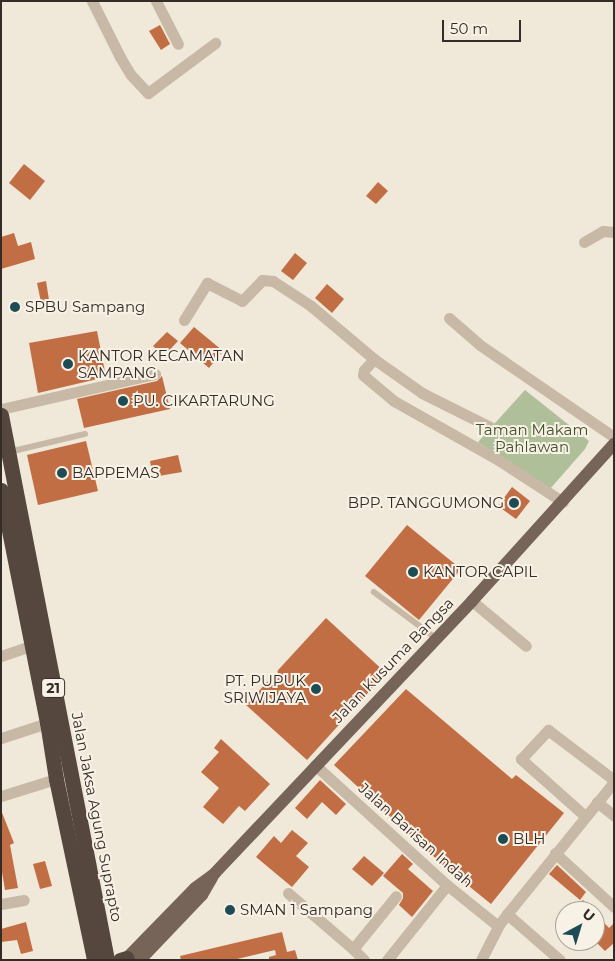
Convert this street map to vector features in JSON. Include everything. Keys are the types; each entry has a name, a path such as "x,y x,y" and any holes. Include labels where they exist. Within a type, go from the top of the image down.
{"highway":[{"name":"Jalan Jaksa Agung Suprapto","path":"1,415 53,721 56,779 117,959"},
{"name":"Jalan Jaksa Agung Suprapto","path":"1,490 33,645 117,959"}],"main road":[{"name":"Jalan Kusuma Bangsa","path":"117,959 195,888 214,874 472,601 614,444"}],"street":[{"path":"92,1 120,58 131,75 148,93 214,43"},
{"path":"156,1 178,44"},
{"path":"584,242 603,231 614,232"},
{"path":"184,320 207,283 242,301 262,280 268,279 286,288 311,306 374,359 422,393 490,427"},
{"path":"449,318 480,345 614,437"},
{"path":"374,359 364,370 363,375 394,401 500,461 563,502"},
{"path":"1,408 155,374"},
{"path":"472,601 526,646"},
{"path":"1,656 33,645"},
{"path":"1,738 53,721"},
{"path":"482,959 498,926 614,781 548,730 521,759 585,816"},
{"name":"Jalan Barisan Indah","path":"315,765 447,885 498,926"},
{"path":"1,796 56,779"},
{"path":"597,802 614,816"},
{"path":"555,853 614,907"},
{"path":"387,960 447,885"},
{"path":"288,893 364,960"},
{"path":"353,949 396,896"},
{"path":"1,904 24,900"},
{"path":"507,914 560,960"}],"lane":[{"path":"7,453 85,434"},
{"path":"374,592 436,638"}],"green space":[{"name":"Taman Makam Pahlawan","path":"525,390 589,441 585,449 550,489 478,442"}],"building":[{"path":"160,25 170,44 161,50 149,31"},
{"path":"24,164 45,181 30,200 9,183"},
{"path":"378,182 388,191 376,204 366,196"},
{"path":"14,233 18,246 31,242 35,259 1,269 1,237"},
{"path":"295,253 307,263 293,280 281,271"},
{"path":"46,281 49,300 41,302 37,283"},
{"path":"327,284 344,299 332,313 315,298"},
{"path":"194,327 223,351 209,368 180,343"},
{"name":"KANTOR KECAMATAN SAMPANG","path":"97,331 106,377 38,393 29,343"},
{"path":"167,332 178,341 164,356 153,346"},
{"name":"PU. CIKARTARUNG","path":"162,376 170,409 84,428 77,399 157,381"},
{"name":"BAPPEMAS","path":"86,441 98,491 38,505 27,455"},
{"path":"178,455 182,472 153,477 150,461"},
{"name":"BPP. TANGGUMONG","path":"512,487 530,501 516,519 498,506"},
{"name":"KANTOR CAPIL","path":"407,525 461,569 419,620 365,576"},
{"name":"PT. PUPUK SRIWIJAYA","path":"326,618 386,673 307,760 246,705"},
{"path":"406,689 512,779 516,775 564,813 491,904 443,865 334,765"},
{"path":"221,739 270,784 245,811 239,806 223,824 203,807 219,788 201,772 219,752 214,748"},
{"path":"320,780 346,804 336,815 322,802 307,819 295,808"},
{"path":"1,810 14,843 10,845 18,888 5,890 1,866"},
{"path":"292,830 308,843 296,856 309,867 292,887 256,857 274,836 281,843"},
{"path":"402,854 413,864 408,869 433,891 412,917 399,905 403,898 403,893 383,876"},
{"path":"364,856 384,873 372,886 352,869"},
{"path":"45,861 52,886 40,889 33,864"},
{"path":"557,865 586,892 580,900 549,874"},
{"path":"26,922 33,951 21,954 17,940 1,942 1,929"},
{"path":"614,923 614,943 605,951 605,924 609,928"},
{"path":"282,932 287,952 295,950 298,960 269,960 269,957 276,955 275,950 233,960 181,960 180,956"}],"place":[{"name":"SPBU Sampang","path":"15,307"},
{"name":"KANTOR KECAMATAN SAMPANG","path":"68,364"},
{"name":"PU. CIKARTARUNG","path":"123,401"},
{"name":"BAPPEMAS","path":"62,473"},
{"name":"BPP. TANGGUMONG","path":"514,503"},
{"name":"KANTOR CAPIL","path":"413,572"},
{"name":"PT. PUPUK SRIWIJAYA","path":"316,689"},
{"name":"BLH","path":"503,839"},
{"name":"SMAN 1 Sampang","path":"230,910"}]}
